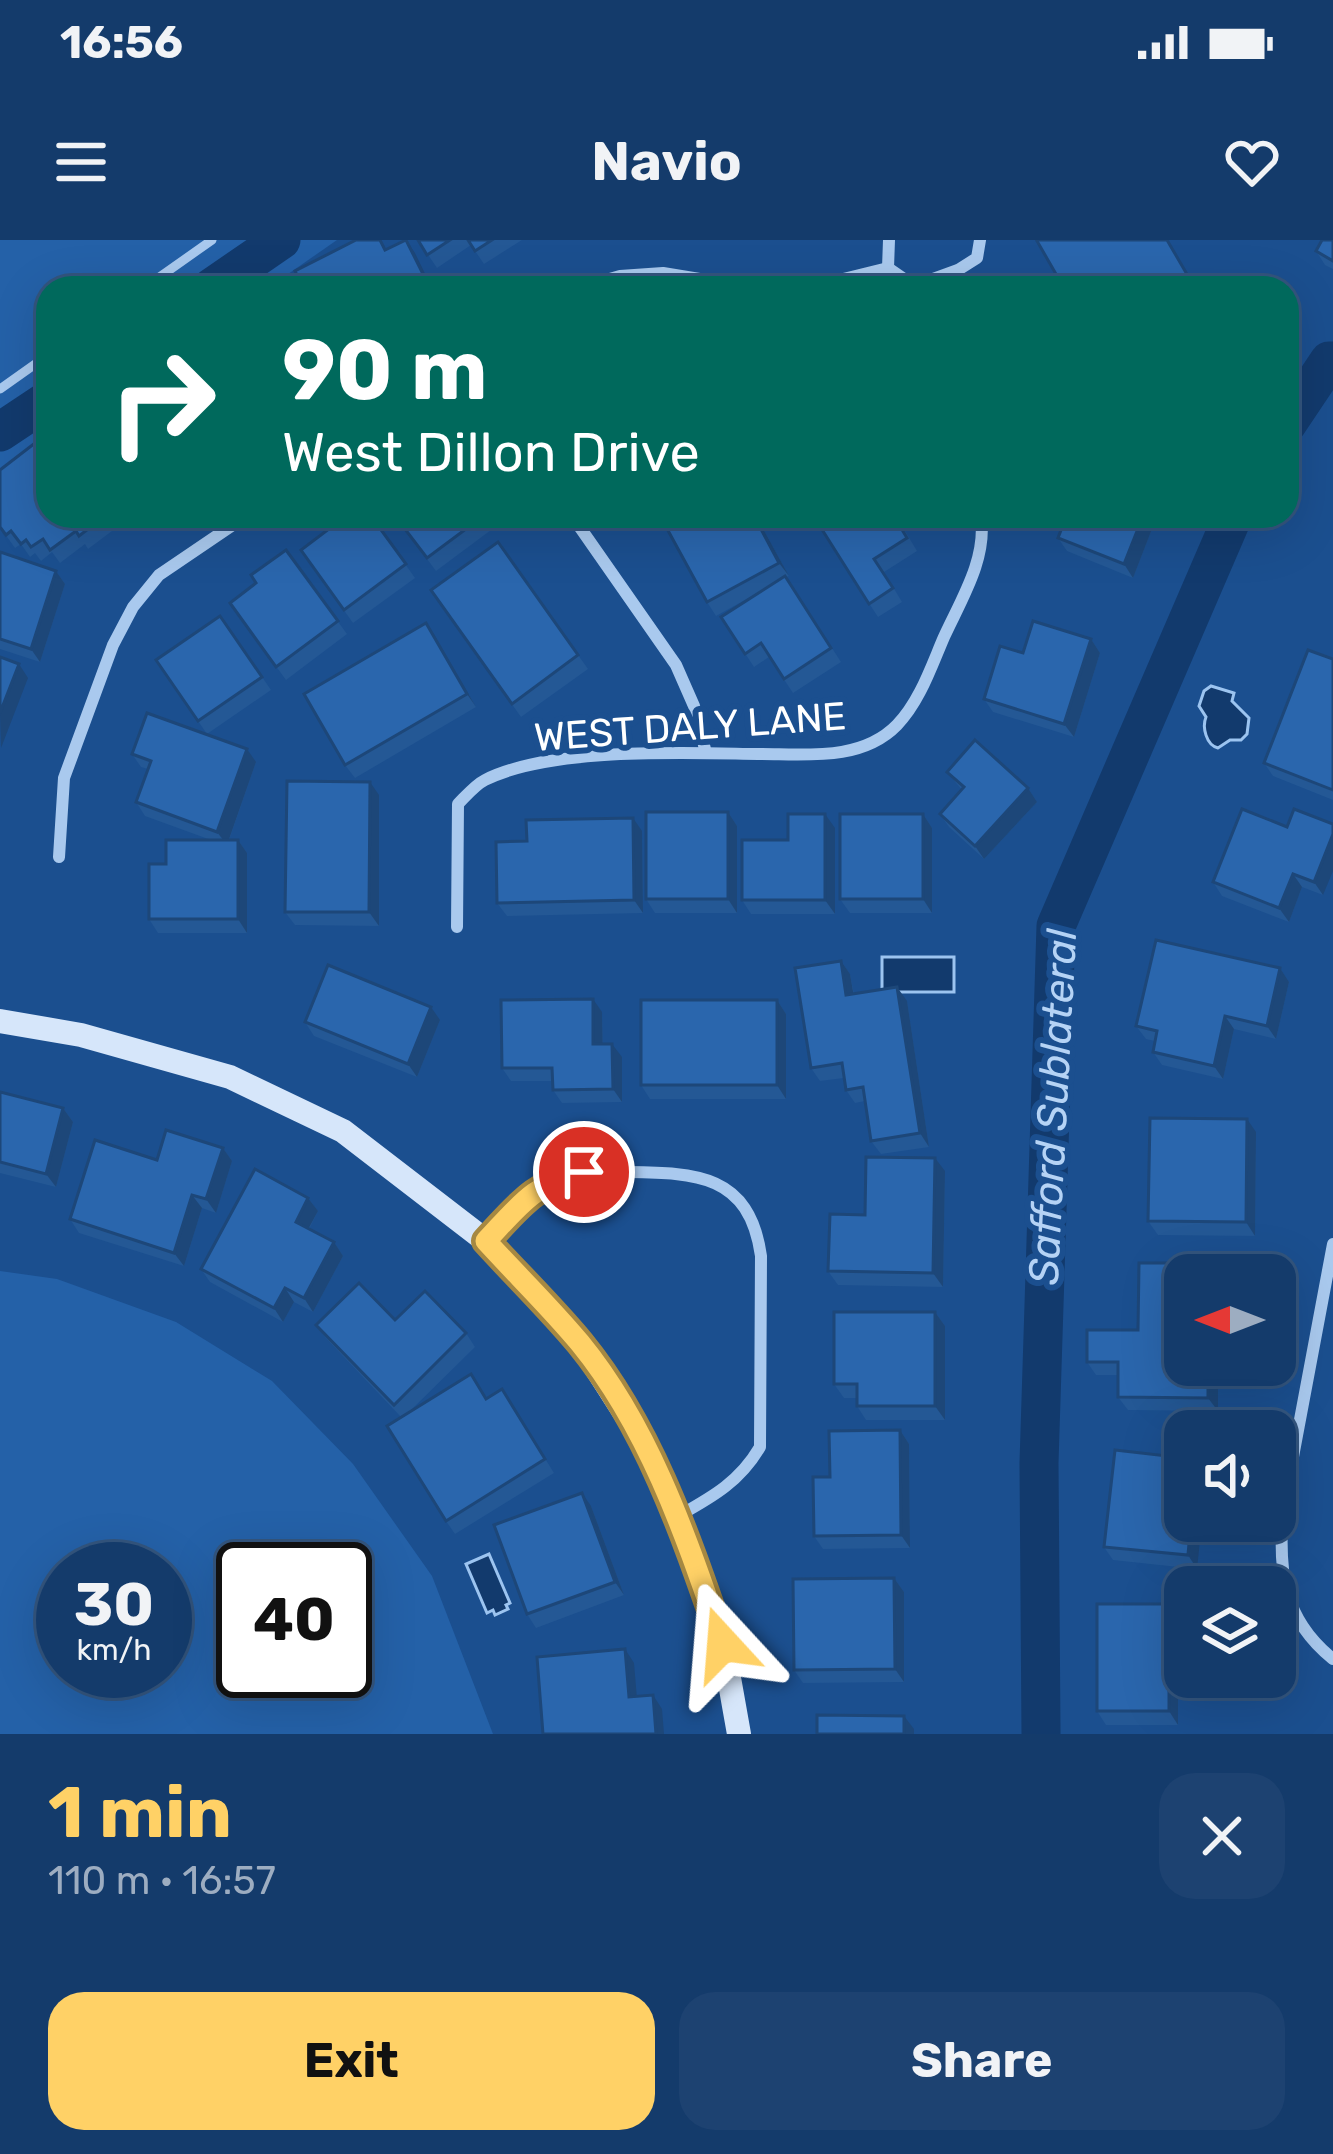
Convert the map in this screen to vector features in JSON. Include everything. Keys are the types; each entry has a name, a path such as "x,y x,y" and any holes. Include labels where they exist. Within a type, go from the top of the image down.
{"street":[{"path":"888,268 889,240"},
{"path":"942,276 976,258 980,240"},
{"path":"888,268 900,276"},
{"path":"860,276 888,268"},
{"path":"617,276 681,276"},
{"path":"59,857 64,778 113,645 133,607 159,575 228,528"},
{"path":"580,528 676,665 694,706 706,753"},
{"name":"WEST DALY LANE","path":"457,927 458,804 483,781 563,760 706,753 831,754 868,745 895,728 916,700 978,563 982,528"},
{"path":"0,1022 81,1035 230,1077 343,1131 486,1241 582,1346 635,1429 679,1515 723,1644 739,1734"},
{"path":"486,1241 551,1180 584,1172 686,1173 716,1181 743,1203 757,1226 761,1256 760,1447 746,1471 726,1489 679,1515"},
{"path":"1333,1244 1280,1546 1282,1582 1310,1641 1333,1658"}],"lane":[{"path":"161,276 212,240"},
{"path":"0,389 36,364"}],"shaded area":[{"path":"0,240 337,240 285,276 36,276 36,452 0,486"},
{"path":"1211,686 1234,693 1232,701 1249,718 1241,740 1230,740 1218,748 1208,740 1206,717 1199,706"},
{"path":"882,957 954,957 954,992 882,992"},
{"path":"0,1271 57,1279 176,1322 272,1381 353,1464 432,1576 493,1734 0,1734"},
{"path":"489,1554 510,1603 495,1615 493,1610 487,1613 466,1564"}],"building":[{"path":"356,240 380,240 385,250 406,240 424,276 297,276 295,271"},
{"path":"418,240 450,240 427,255"},
{"path":"468,240 492,240 475,251"},
{"path":"1167,240 1188,276 1057,276 1037,241"},
{"path":"1322,240 1333,240 1333,261 1316,251"},
{"path":"36,442 36,528 89,528 79,536 76,531 50,550 43,539 31,547 26,540 21,544 11,531 6,535 0,527 0,470"},
{"path":"330,528 380,528 406,564 344,610 301,550"},
{"path":"404,528 467,528 427,558"},
{"path":"667,528 760,528 779,563 707,602"},
{"path":"821,528 901,528 907,538 874,559 893,588 869,604"},
{"path":"1062,528 1138,528 1124,564 1058,538"},
{"path":"498,542 578,655 512,704 431,590"},
{"path":"286,550 338,621 276,667 230,603 256,583 251,575"},
{"path":"0,552 56,571 31,649 0,639"},
{"path":"785,576 831,648 784,679 761,643 745,654 721,617"},
{"path":"220,616 262,677 198,721 156,660"},
{"path":"1033,621 1091,639 1064,724 984,699 1000,646 1023,653"},
{"path":"426,623 467,694 345,765 304,694"},
{"path":"1308,650 1333,659 1333,790 1264,763"},
{"path":"0,657 19,664 0,713"},
{"path":"147,713 247,749 217,832 136,802 151,761 132,754"},
{"path":"975,740 1028,788 975,846 940,814 964,787 947,772"},
{"path":"287,781 370,782 369,912 285,912"},
{"path":"1242,809 1287,827 1294,809 1333,824 1314,882 1293,874 1279,908 1213,882"},
{"path":"646,812 728,812 728,899 646,899"},
{"path":"788,814 825,814 825,900 742,900 742,840 788,840"},
{"path":"840,814 923,814 923,899 840,899"},
{"path":"633,818 634,900 497,903 496,842 527,841 526,820"},
{"path":"166,840 238,840 238,919 149,919 149,864 166,864"},
{"path":"1156,940 1280,968 1267,1026 1225,1016 1214,1066 1153,1052 1157,1031 1136,1026"},
{"path":"841,961 846,995 897,987 920,1133 871,1141 863,1087 846,1090 842,1063 811,1068 795,968"},
{"path":"328,965 431,1007 408,1064 305,1022"},
{"path":"593,999 593,1044 612,1044 613,1089 553,1090 552,1068 502,1068 501,1000"},
{"path":"641,1000 777,1000 777,1085 641,1085"},
{"path":"0,1092 63,1108 46,1174 0,1162"},
{"path":"1150,1118 1247,1119 1246,1222 1148,1221"},
{"path":"166,1130 223,1148 206,1199 192,1195 174,1253 70,1219 95,1140 157,1160"},
{"path":"866,1157 935,1158 933,1273 828,1271 830,1214 865,1215"},
{"path":"255,1169 308,1198 296,1222 334,1242 304,1298 285,1288 274,1308 201,1269"},
{"path":"1139,1263 1164,1263 1164,1386 1208,1386 1208,1398 1118,1397 1118,1362 1087,1362 1087,1330 1138,1330"},
{"path":"359,1283 395,1320 425,1291 466,1333 394,1405 316,1325"},
{"path":"834,1312 935,1312 935,1406 857,1406 857,1384 834,1384"},
{"path":"471,1374 486,1399 502,1389 545,1459 446,1521 387,1426"},
{"path":"900,1430 901,1535 814,1536 813,1477 830,1477 829,1431"},
{"path":"1115,1450 1164,1456 1164,1542 1189,1542 1188,1555 1104,1547"},
{"path":"582,1493 615,1582 527,1614 494,1525"},
{"path":"894,1578 895,1669 794,1670 793,1579"},
{"path":"1097,1604 1164,1604 1164,1698 1169,1698 1169,1711 1097,1711"},
{"path":"625,1649 629,1697 653,1695 656,1734 543,1734 537,1657"},
{"path":"817,1715 904,1716 904,1734 817,1734"}],"waterway":[{"path":"228,276 281,240"},
{"name":"Safford Sublateral","path":"1299,406 1333,361"},
{"path":"0,432 36,408"},
{"name":"Safford Sublateral","path":"1041,1734 1039,1463 1056,926 1228,528"}],"route":[{"path":"584,1172 551,1180 486,1241 582,1346 635,1429 679,1515 723,1644"}]}
